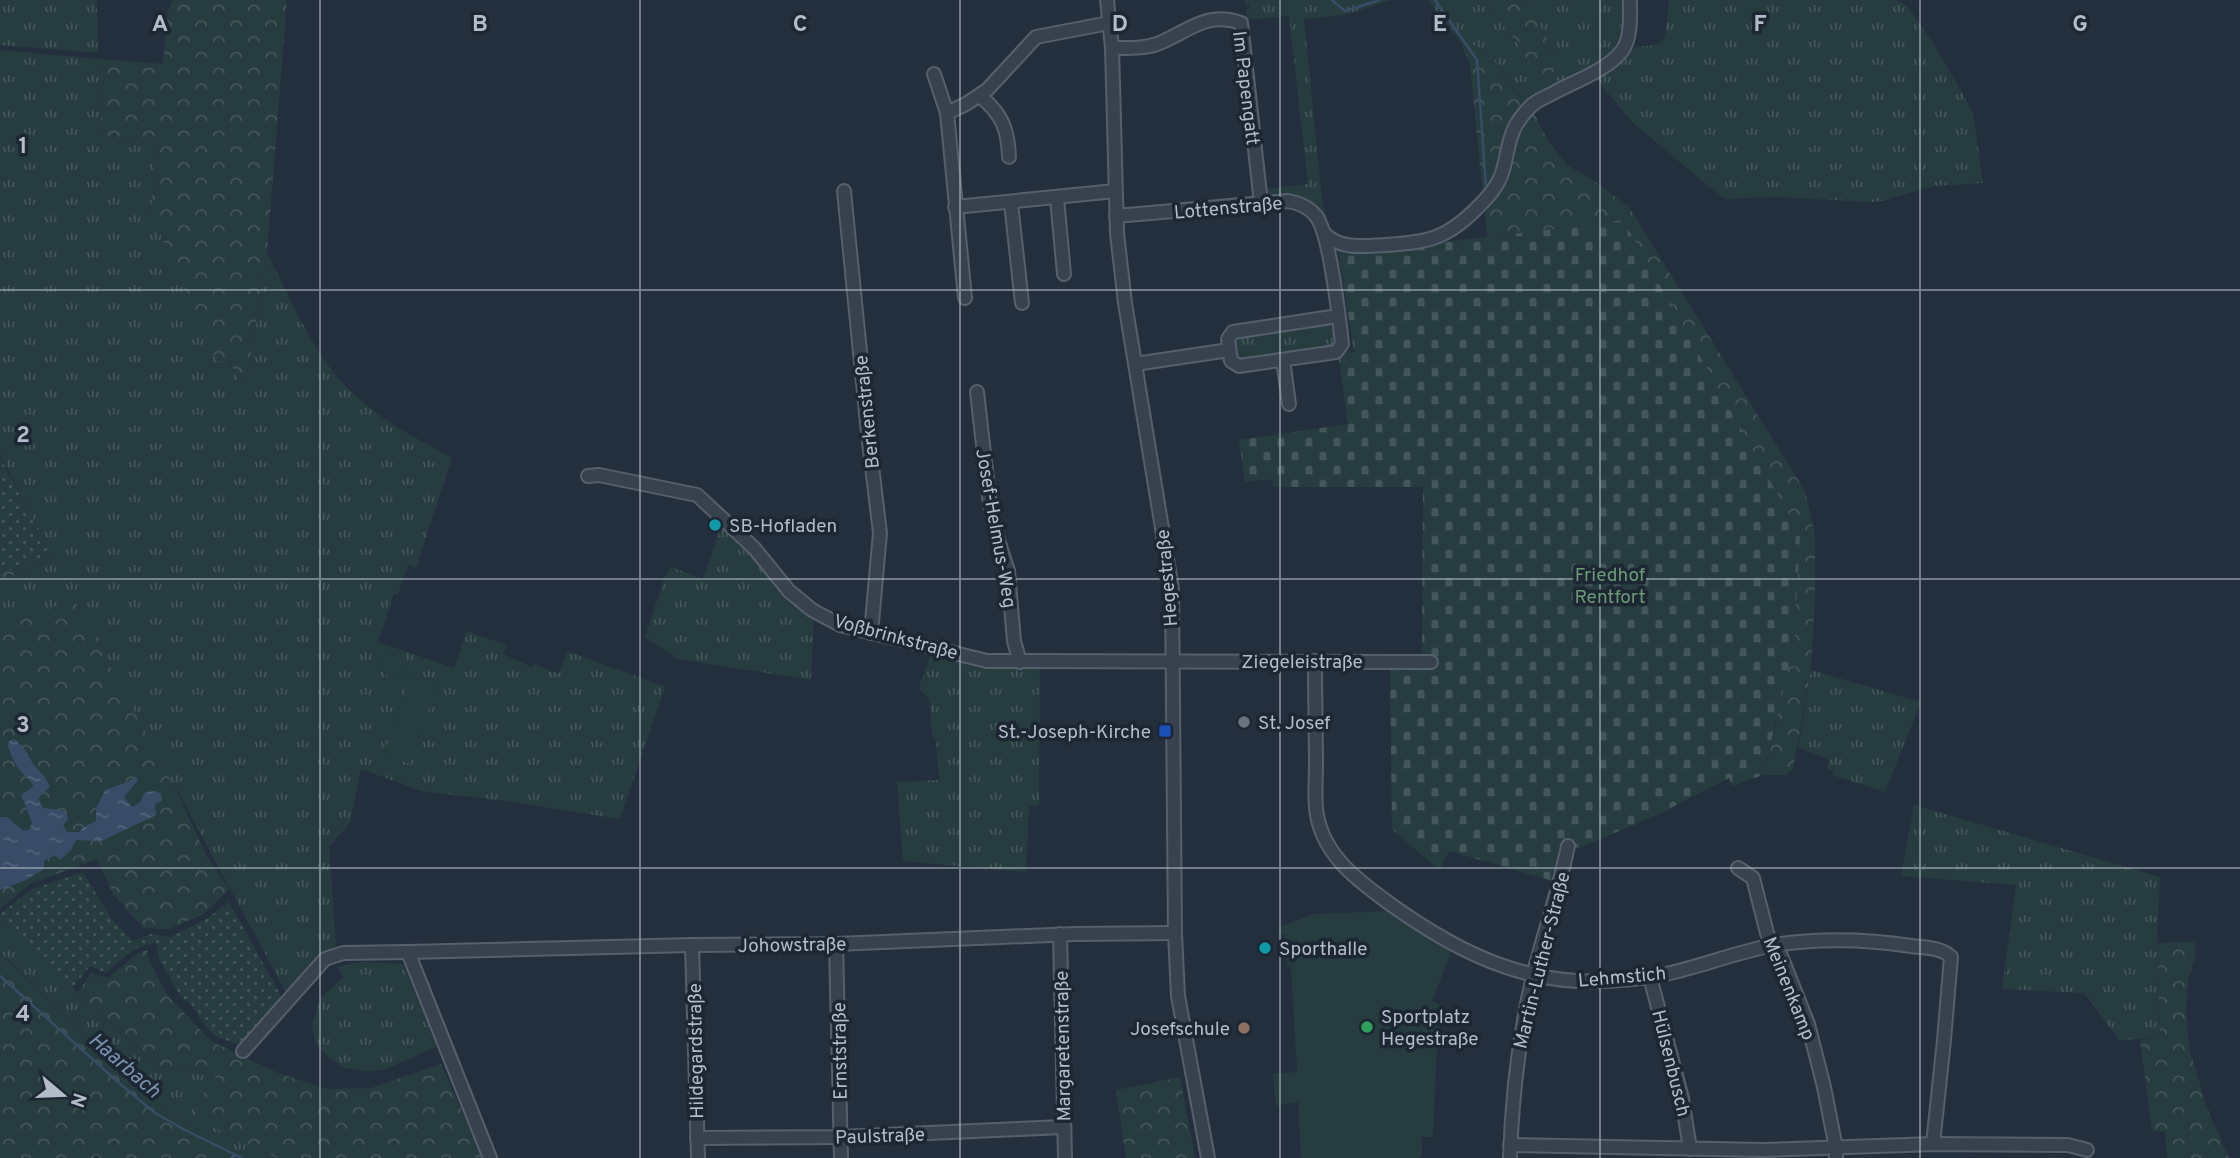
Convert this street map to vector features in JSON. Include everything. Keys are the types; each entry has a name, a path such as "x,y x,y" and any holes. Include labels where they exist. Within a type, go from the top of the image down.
{"street":[{"name":"Hegestraße","path":"1107,0 1112,48 1116,216 1125,303 1171,589 1178,996 1208,1158"},
{"path":"1324,233 1330,239 1349,246 1386,245 1445,235 1462,224 1493,193 1503,172 1511,133 1531,106 1608,64 1622,52 1630,23 1630,0"},
{"name":"Im Papengatt","path":"1112,48 1153,45 1198,23 1230,19 1241,23 1261,203"},
{"path":"947,113 984,93 1036,37 1110,23"},
{"path":"933,74 947,113 965,298"},
{"path":"984,93 1004,125 1009,142 1009,157"},
{"name":"Berkenstraße","path":"844,191 880,533 871,633"},
{"path":"955,207 1115,191"},
{"path":"1057,198 1064,274"},
{"name":"Lottenstraße","path":"1116,216 1288,201 1303,205 1317,217 1324,233 1342,344 1336,352 1239,366 1231,361 1229,350"},
{"path":"1011,203 1022,303"},
{"path":"1135,364 1229,350 1228,340 1233,332 1338,316"},
{"path":"1283,360 1289,404"},
{"name":"Josef-Helmus-Weg","path":"977,393 989,497 997,537 1008,571 1014,641 1020,662"},
{"name":"Voßbrinkstraße","path":"588,476 598,475 697,495 754,548 789,591 812,610 840,625 987,661 1172,661"},
{"name":"Ziegeleistraße","path":"1172,661 1431,662"},
{"name":"Lehmstich","path":"1315,661 1317,815 1326,844 1333,855 1369,888 1452,945 1488,961 1534,975 1590,981 1650,977 1773,946 1821,940 1864,941 1941,950 1949,955 1951,957 1944,1040 1933,1144"},
{"name":"Martin-Luther-Straße","path":"1510,1151 1517,1059 1534,975 1568,846"},
{"name":"Meinenkamp","path":"1738,868 1754,878 1767,933 1781,956 1808,1024 1824,1087 1836,1153"},
{"name":"Johowstraße","path":"243,1051 325,959 343,953 692,944 836,944 1060,934 1175,933"},
{"name":"Margaretenstraße","path":"1060,934 1065,1158"},
{"name":"Hildegardstraße","path":"692,944 698,1158"},
{"name":"Ernststraße","path":"836,944 841,1158"},
{"path":"408,952 490,1158"},
{"name":"Hülsenbusch","path":"1650,977 1682,1098 1690,1149"},
{"name":"Paulstraße","path":"697,1138 841,1136 1063,1127"},
{"path":"1510,1151 1690,1149 1836,1153 1933,1144 2068,1145 2087,1150"}],"green space":[{"path":"0,0 97,0 98,53 0,45"},
{"path":"173,0 287,0 267,253 246,382 239,381 230,362 216,361 151,213 157,138 100,137 104,64 99,59 163,64 168,10"},
{"path":"1245,0 1392,0 1344,15 1304,19 1323,207 1327,217 1323,217 1314,205 1302,198 1288,195 1273,197 1266,189 1308,184 1289,16 1247,20 1246,13 1250,6"},
{"path":"1428,0 1483,0 1522,49 1527,63 1554,53 1525,0 1628,0 1625,35 1612,56 1530,105 1491,58 1472,45 1461,43"},
{"path":"1483,0 1525,0 1549,42 1555,66 1552,73 1544,77 1527,63 1522,49"},
{"path":"1669,0 1896,0 1907,6 1934,44 1973,112 1983,183 1933,186 1871,202 1774,197 1724,199 1632,122 1593,75 1625,51 1658,44 1665,36"},
{"path":"1461,43 1469,43 1494,60 1519,96 1530,105 1546,137 1567,165 1629,207 1805,491 1815,534 1811,669 1793,769 1786,775 1763,775 1777,721 1623,221 1487,237 1470,65"},
{"path":"0,50 99,59 104,64 100,137 157,138 151,213 239,381 246,382 267,253 307,332 346,386 383,418 452,458 416,568 408,565 398,594 394,594 378,642 454,668 467,631 506,645 503,654 532,667 534,664 559,674 567,651 665,687 620,819 421,791 361,769 350,823 329,847 336,945 288,996 173,783 207,857 229,889 203,914 169,929 144,928 113,894 97,859 30,884 0,909 0,579 22,573 53,558 0,454"},
{"name":"Friedhof Rentfort","path":"1623,220 1800,534 1794,646 1763,775 1732,786 1729,778 1657,815 1579,848 1563,845 1553,881 1449,851 1439,870 1392,829 1390,667 1422,667 1423,487 1274,487 1272,479 1245,482 1239,440 1348,424 1338,354 1354,351 1338,251 1455,241"},
{"path":"1327,323 1333,328 1335,343 1330,348 1242,361 1236,358 1233,344 1237,336"},
{"path":"0,457 51,553 20,568 0,572"},
{"path":"722,523 814,616 811,680 678,659 645,637 665,576 671,567 703,579"},
{"path":"51,553 53,558 22,573 0,579 0,572 20,568"},
{"path":"74,599 162,762 207,857 229,889 203,914 169,929 144,928 113,894 97,859 30,884 0,909 0,618 37,613"},
{"path":"394,652 403,656 407,665 403,674 394,678 385,674 381,665 385,656"},
{"path":"936,652 1040,670 1039,805 1029,806 1026,872 903,861 897,782 939,780 929,699 920,689 931,654"},
{"path":"1811,670 1921,702 1885,792 1832,775 1834,771 1827,768 1829,759 1798,748"},
{"path":"412,673 438,683 410,764 383,755"},
{"path":"1914,805 2160,877 2157,943 2160,1038 2119,1040 2084,993 2002,989 2016,885 1901,876"},
{"path":"83,872 112,919 133,941 151,934 170,937 205,920 229,902 284,1001 242,1046 215,1036 191,1004 182,998 160,961 156,942 134,949 105,973 90,966 73,987 0,921 0,914 32,889"},
{"name":"Sportplatz Hegestraße","path":"1388,911 1452,950 1432,1001 1444,1007 1437,1047 1433,1137 1422,1137 1422,1157 1418,1158 1301,1158 1298,1102 1276,1106 1273,1074 1297,1072 1291,966 1287,966 1285,935 1279,935 1278,927 1314,914"},
{"path":"0,921 65,977 77,993 157,1065 218,1078 203,1094 247,1143 277,1158 243,1158 199,1136 156,1103 0,952"},
{"path":"2194,942 2196,954 2188,980 2186,1010 2189,1049 2209,1113 2229,1158 2167,1158 2165,1132 2152,1131 2140,1040 2160,1038 2157,943"},
{"path":"147,950 150,963 169,997 211,1041 278,1073 327,1089 371,1088 441,1064 483,1158 277,1158 194,1118 203,1094 217,1078 157,1065 77,993 91,973 108,978 138,953"},
{"path":"0,953 156,1103 199,1136 243,1158 100,1158 96,1155 93,1158 0,1158"},
{"path":"359,962 403,964 438,1046 384,1070 344,1068 329,1058 316,1044 312,1024 321,997 344,977 337,967"},
{"path":"1180,1077 1195,1158 1126,1158 1116,1090"}],"water":[{"path":"13,739 24,749 50,787 38,798 43,808 63,810 68,820 63,825 67,832 79,832 96,821 96,809 105,790 135,777 138,780 124,797 132,807 140,802 146,792 156,791 161,794 162,801 155,804 156,815 101,841 76,840 71,850 60,860 55,855 44,861 44,869 26,880 0,890 0,817 7,817 24,831 30,829 32,822 21,795 33,787 11,755 7,743"}],"waterway":[{"path":"1332,0 1345,11 1380,0"},
{"path":"1435,0 1477,60 1486,187"},
{"name":"Haarbach","path":"0,976 155,1113 242,1158"}],"place":[{"name":"SB-Hofladen","path":"715,525"},
{"name":"St. Josef","path":"1244,722"},
{"name":"St.-Joseph-Kirche","path":"1165,731"},
{"name":"Sporthalle","path":"1265,948"},
{"name":"Sportplatz Hegestraße","path":"1367,1027"},
{"name":"Josefschule","path":"1244,1028"}]}
